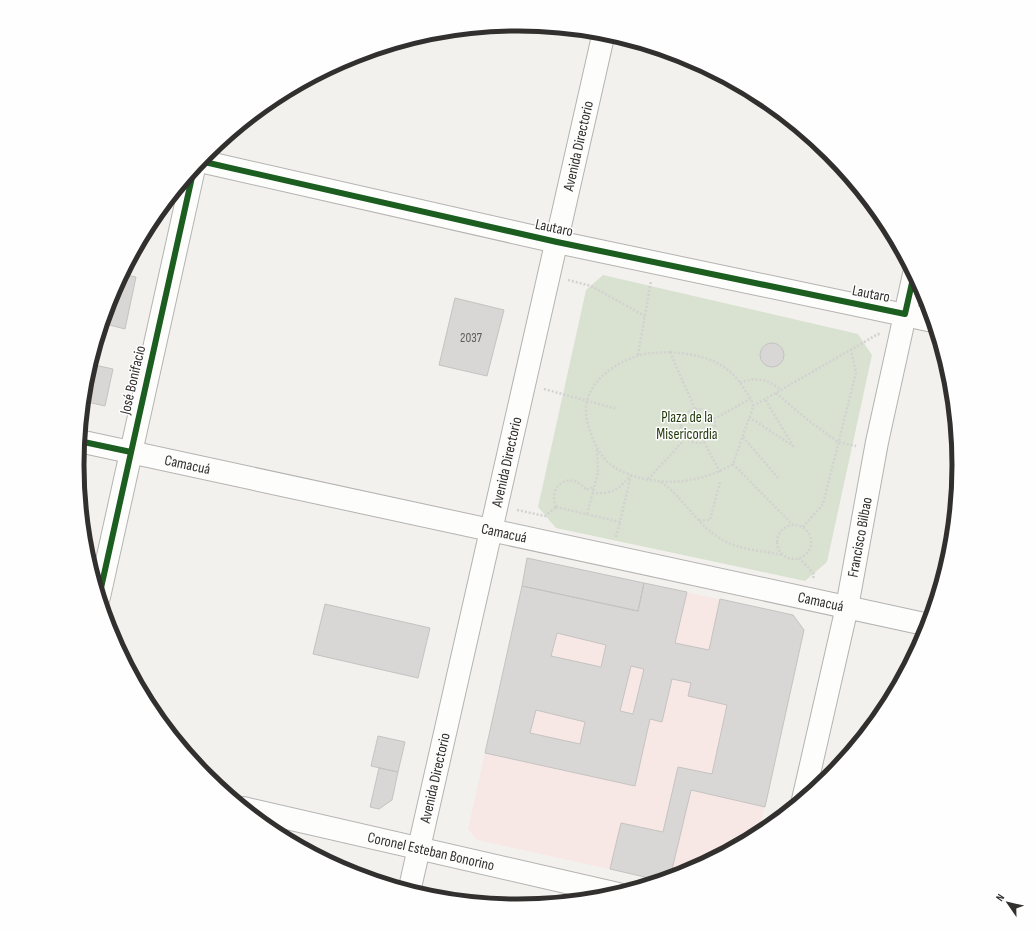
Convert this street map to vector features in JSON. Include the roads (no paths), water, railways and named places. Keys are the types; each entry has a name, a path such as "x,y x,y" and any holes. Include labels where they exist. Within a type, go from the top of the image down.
{"street":[{"name":"Avenida Directorio","path":"410,886 529,357 557,242 602,39"},
{"name":"Lautaro","path":"207,163 557,242 927,319"},
{"name":"José Bonifacio","path":"101,587 192,178"},
{"name":"Francisco Bilbao","path":"805,791 847,607 875,449 912,283"},
{"name":"Camacuá","path":"84,442 922,623"},
{"name":"Coronel Esteban Bonorino","path":"254,811 418,850 606,891"}],"park label":[{"name":"Plaza de la Misericordia","path":"687,426"}]}
